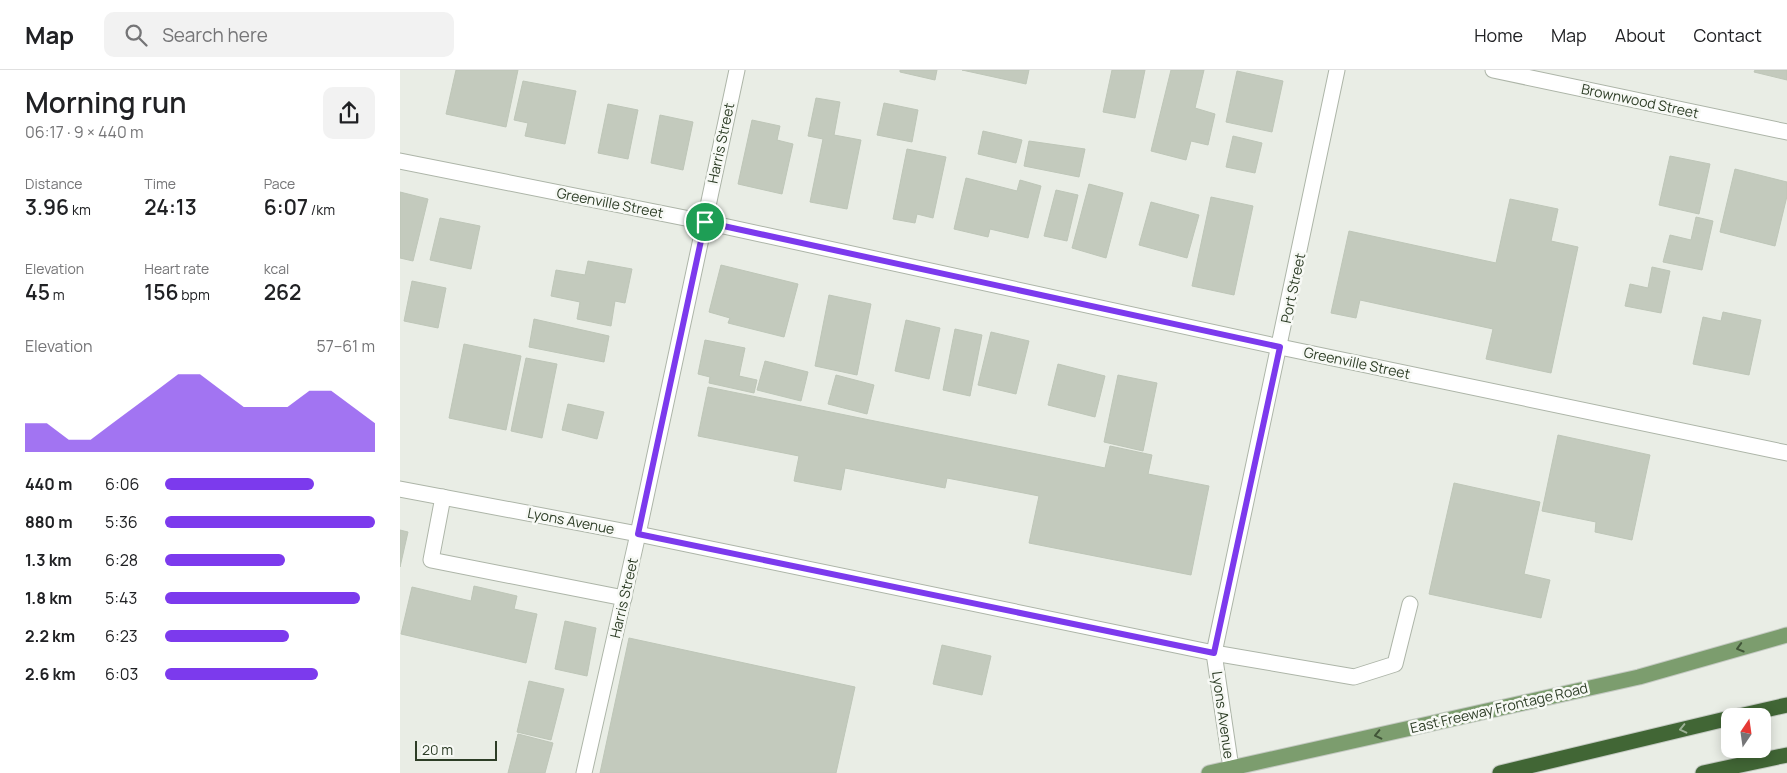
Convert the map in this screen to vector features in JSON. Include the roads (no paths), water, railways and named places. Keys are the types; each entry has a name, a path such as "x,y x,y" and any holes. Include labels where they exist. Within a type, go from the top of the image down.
{"highway":[{"path":"1771,709 1787,705"},
{"path":"1500,773 1721,720"},
{"path":"1703,773 1787,755"}],"main road":[{"name":"East Freeway Frontage Road","path":"1209,773 1639,677 1787,635"}],"street":[{"name":"Harris Street","path":"584,773 638,534 736,70"},
{"name":"Port Street","path":"1214,653 1337,70"},
{"name":"Brownwood Street","path":"1493,70 1787,132"},
{"name":"Greenville Street","path":"400,160 705,222 1280,347 1787,453"},
{"name":"Lyons Avenue","path":"400,489 638,534 1214,653 1231,768"},
{"path":"443,498 431,560 624,598"},
{"path":"1214,653 1354,677 1395,664 1410,604"}]}
